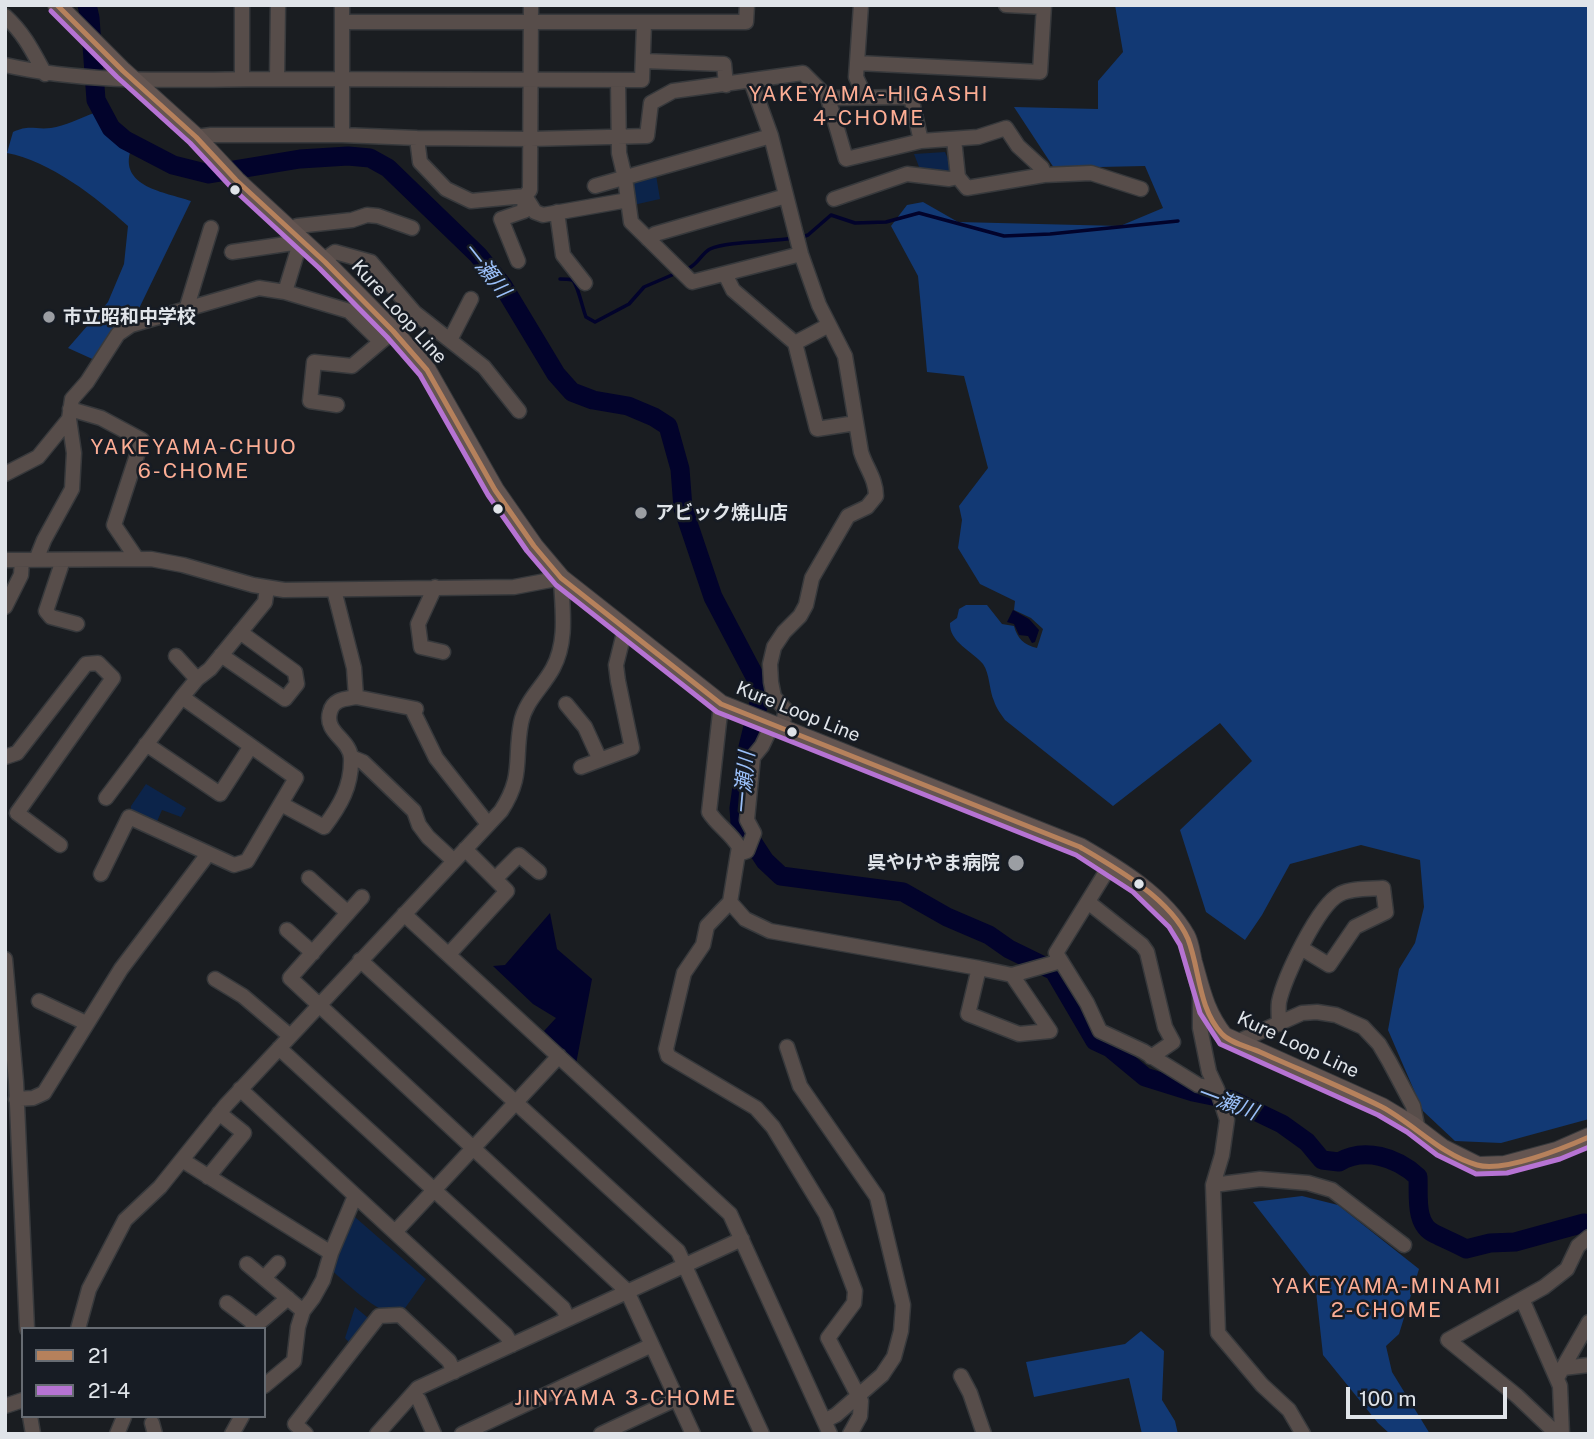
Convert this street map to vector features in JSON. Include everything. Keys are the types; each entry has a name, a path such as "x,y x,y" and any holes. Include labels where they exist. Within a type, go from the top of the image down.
{"main road":[{"name":"Kure Loop Line","path":"57,5 196,137 236,180 325,262 386,336 427,370 495,490 534,546 561,578 721,704 1080,847 1111,864 1165,909 1186,937 1211,1019 1224,1036 1382,1107 1442,1148 1478,1166 1506,1165 1557,1151 1589,1137"}],"street":[{"path":"242,5 242,79"},
{"path":"277,79 278,5"},
{"path":"342,5 342,135"},
{"path":"417,138 421,162 446,189 471,201 525,196 530,191 531,5"},
{"path":"342,22 746,22 747,5"},
{"path":"861,5 856,77 863,92 862,97"},
{"path":"857,63 1040,72 1044,6 1006,5"},
{"path":"5,16 19,28 33,48 45,74"},
{"path":"5,65 45,74 80,77 642,80 643,23"},
{"path":"643,61 724,64 726,85"},
{"path":"196,137 342,135 530,139 647,136 651,103 673,91 803,73 828,99 846,159 921,141 978,137 1006,128 1018,146 1042,169 1044,176"},
{"path":"618,80 619,153 631,222 692,282 725,274 799,245"},
{"path":"738,854 747,851 754,833 747,820 753,757 786,710 774,697 771,682 770,664 774,646 800,616 806,605 812,578 848,516 867,507 876,496 876,483 866,467 856,423 845,356 819,305 799,245 771,136 751,81"},
{"path":"828,99 911,97 921,141"},
{"path":"595,186 771,136"},
{"path":"954,139 958,177 967,188 1044,176 1090,173 1141,188"},
{"path":"834,199 907,174 958,177"},
{"path":"525,196 535,212 543,215 628,200"},
{"path":"518,261 501,219 524,211 525,196"},
{"path":"648,239 655,234 786,196"},
{"path":"558,212 563,256 585,283"},
{"path":"232,252 367,215 412,228"},
{"path":"186,310 211,228"},
{"path":"285,292 297,236"},
{"path":"325,262 335,252 371,262 415,313 484,367 519,411"},
{"path":"725,274 733,290 795,343 817,429 856,423"},
{"path":"5,607 20,575 44,540 72,489 72,399 88,382 118,334 131,325 259,288 285,292 349,311 386,336"},
{"path":"450,340 471,299"},
{"path":"337,405 305,401 314,362 352,366 415,313"},
{"path":"795,343 829,325"},
{"path":"5,474 38,457 70,414"},
{"path":"70,414 101,418 142,439 114,525 137,559"},
{"path":"5,560 137,559 183,565 253,586 284,590 514,587 561,578 563,634 559,655 552,671 527,706 521,722 517,779 512,794 454,861 222,1109 160,1186 125,1220 89,1289 79,1327"},
{"path":"62,560 46,611 51,617 77,624"},
{"path":"106,798 181,696 221,656 265,602 267,587"},
{"path":"435,587 418,624 421,647 443,652"},
{"path":"334,590 354,667 356,697"},
{"path":"581,767 632,748 617,665 625,629"},
{"path":"221,656 285,699 297,684 295,672 240,632"},
{"path":"176,656 197,679"},
{"path":"5,757 17,753 86,663 98,663 113,678 18,813 60,845"},
{"path":"101,874 130,817 234,865 247,861 296,778 181,696"},
{"path":"283,804 324,827 341,805 348,788 351,757 349,748 332,731 328,719 336,701 356,697 416,709 414,713 436,758 488,824"},
{"path":"721,704 709,812 715,822 732,835 739,847 738,854 730,902 707,926 703,945 684,973 666,1049 668,1056 756,1108 773,1127 792,1156 825,1214 855,1291 854,1303 828,1338 862,1401 860,1416 850,1434"},
{"path":"566,705 585,727 600,760"},
{"path":"146,744 220,794 251,746"},
{"path":"351,757 363,762 414,811 419,825 428,837 454,861"},
{"path":"449,954 507,891 465,849"},
{"path":"16,1099 33,1098 44,1093 121,969 208,853"},
{"path":"495,879 519,855 539,872"},
{"path":"1111,864 1056,953 1087,1003 1100,1031 1198,1085 1217,1089"},
{"path":"309,877 348,913"},
{"path":"1279,1024 1279,1004 1287,976 1301,948 1326,905 1341,893 1383,888 1387,912 1355,928 1329,965 1301,948"},
{"path":"362,897 290,978 627,1291 693,1434"},
{"path":"730,902 746,919 770,931 1012,975 1061,961"},
{"path":"1088,902 1142,945 1147,952 1165,1027 1173,1042 1151,1057"},
{"path":"404,914 730,1214 827,1427 836,1415 881,1375 894,1357 901,1331 903,1305 877,1197 800,1086 787,1047"},
{"path":"287,930 313,953"},
{"path":"5,959 16,1099 27,1327"},
{"path":"360,960 678,1251 762,1434"},
{"path":"979,968 968,1014 1019,1034 1050,1031 1012,975"},
{"path":"215,979 243,996 290,1036"},
{"path":"1200,985 1200,1028 1209,1072 1227,1120 1222,1155 1213,1185 1219,1333 1262,1385 1289,1410 1303,1434"},
{"path":"39,1001 86,1023"},
{"path":"1237,1042 1302,1013 1336,1015 1363,1027 1379,1044 1389,1061 1413,1106 1418,1130"},
{"path":"279,1048 563,1308 568,1319"},
{"path":"395,1232 559,1056"},
{"path":"240,1090 506,1335 512,1345"},
{"path":"208,1177 244,1133 222,1109"},
{"path":"182,1160 331,1253"},
{"path":"1213,1185 1260,1179 1308,1183 1332,1191 1404,1245"},
{"path":"266,1384 294,1361 303,1311 323,1280 331,1253 355,1196"},
{"path":"1559,1434 1448,1340 1545,1287 1567,1269 1578,1246 1589,1237"},
{"path":"377,1434 418,1388 742,1239"},
{"path":"264,1278 278,1263"},
{"path":"247,1264 303,1311"},
{"path":"226,1303 254,1327 288,1298"},
{"path":"1521,1299 1560,1373 1559,1434"},
{"path":"306,1434 295,1424 379,1315 400,1315 449,1361 454,1372"},
{"path":"1560,1373 1589,1322"},
{"path":"462,1434 652,1345"},
{"path":"1560,1373 1589,1365"},
{"path":"961,1376 984,1434"},
{"path":"413,1395 419,1400 434,1434"},
{"path":"5,1406 21,1399"},
{"path":"601,1434 676,1399"},
{"path":"117,1434 124,1418"},
{"path":"232,1434 241,1418"}],"shaded area":[{"path":"1115,5 1589,5 1589,1119 1501,1143 1455,1141 1423,1111 1388,1030 1399,969 1415,943 1424,907 1420,860 1361,845 1290,864 1245,940 1206,912 1180,830 1252,761 1220,723 1113,806 1005,720 995,704 983,664 953,636 950,623 957,618 959,609 966,605 987,605 1002,624 1014,626 1022,640 1032,647 1037,648 1043,629 1031,618 1014,610 1015,601 980,584 958,548 962,520 959,506 988,468 964,376 927,372 918,276 891,226 907,205 923,202 958,222 1120,226 1163,208 1145,166 1054,168 1014,107 1098,109 1098,81 1123,52"},
{"path":"94,113 106,132 131,149 129,162 131,172 137,180 157,191 191,201 131,325 99,362 68,348 108,302 124,264 128,226 102,203 56,172 7,153 13,132 28,128 56,127"},
{"path":"945,152 954,173 921,172 914,154"},
{"path":"655,169 660,199 629,206 625,178"},
{"path":"1013,610 1029,619 1039,630 1035,642 1032,643 1028,636 1019,635 1014,624 1007,622"},
{"path":"146,784 186,808 181,817 162,810 155,826 131,814 131,806"},
{"path":"550,913 557,949 592,979 576,1064 544,1031 556,1018 533,1004 493,966 505,965"},
{"path":"1302,1196 1338,1205 1419,1269 1399,1334 1386,1346 1392,1372 1430,1434 1390,1434 1323,1355 1315,1282 1253,1202"},
{"path":"348,1211 426,1279 400,1315 391,1314 372,1304 327,1266"},
{"path":"355,1307 373,1322 354,1348 345,1338"},
{"path":"1141,1331 1164,1351 1162,1400 1175,1421 1178,1434 1142,1434 1129,1378 1034,1397 1026,1362 1125,1344"}],"waterway":[{"name":"一瀬川","path":"87,5 96,100 111,128 125,140 173,165 209,174 300,159 348,156 370,158 388,168 478,255 503,286 556,374 572,392 593,400 628,406 668,426 680,469 683,508 713,597 762,690 747,751 739,808 740,823 765,861 781,876 903,892 947,917 989,935 1009,949 1054,971 1095,1041 1110,1048 1145,1077 1193,1092 1232,1100 1282,1124 1307,1142 1322,1160 1339,1162 1359,1155 1380,1156 1410,1170 1418,1177 1419,1209 1428,1230 1466,1249 1490,1243 1515,1242 1584,1223"},
{"path":"802,237 831,215 855,223 886,222 919,213 1004,236 1178,221"},
{"path":"689,268 707,251 718,246 794,238"},
{"path":"560,279 574,282 586,317 595,322 629,304 644,287 672,275"}],"transit line":[{"name":"21","path":"57,5 123,71 196,137 236,180 325,262 393,331 427,370 495,490 534,546 561,578 721,704 1080,847 1110,865 1156,898 1180,924 1192,951 1208,1013 1225,1037 1382,1107 1451,1154 1477,1165 1502,1166 1533,1158 1589,1137"},
{"name":"21-4","path":"51,11 117,77 190,143 230,186 319,268 387,337 420,375 488,495 527,551 556,585 717,712 1076,855 1133,892 1169,927 1180,945 1200,1013 1220,1044 1378,1115 1407,1132 1437,1155 1476,1174 1507,1173 1560,1159 1589,1147"}],"place":[{"name":"市立昭和中学校","path":"49,317"},
{"name":"アビック焼山店","path":"641,513"},
{"name":"呉やけやま病院","path":"1016,863"}],"district":[{"name":"YAKEYAMA-HIGASHI 4-CHOME","path":"869,107"},
{"name":"YAKEYAMA-CHUO 6-CHOME","path":"194,460"},
{"name":"YAKEYAMA-MINAMI 2-CHOME","path":"1387,1299"},
{"name":"JINYAMA 3-CHOME","path":"626,1399"}]}
